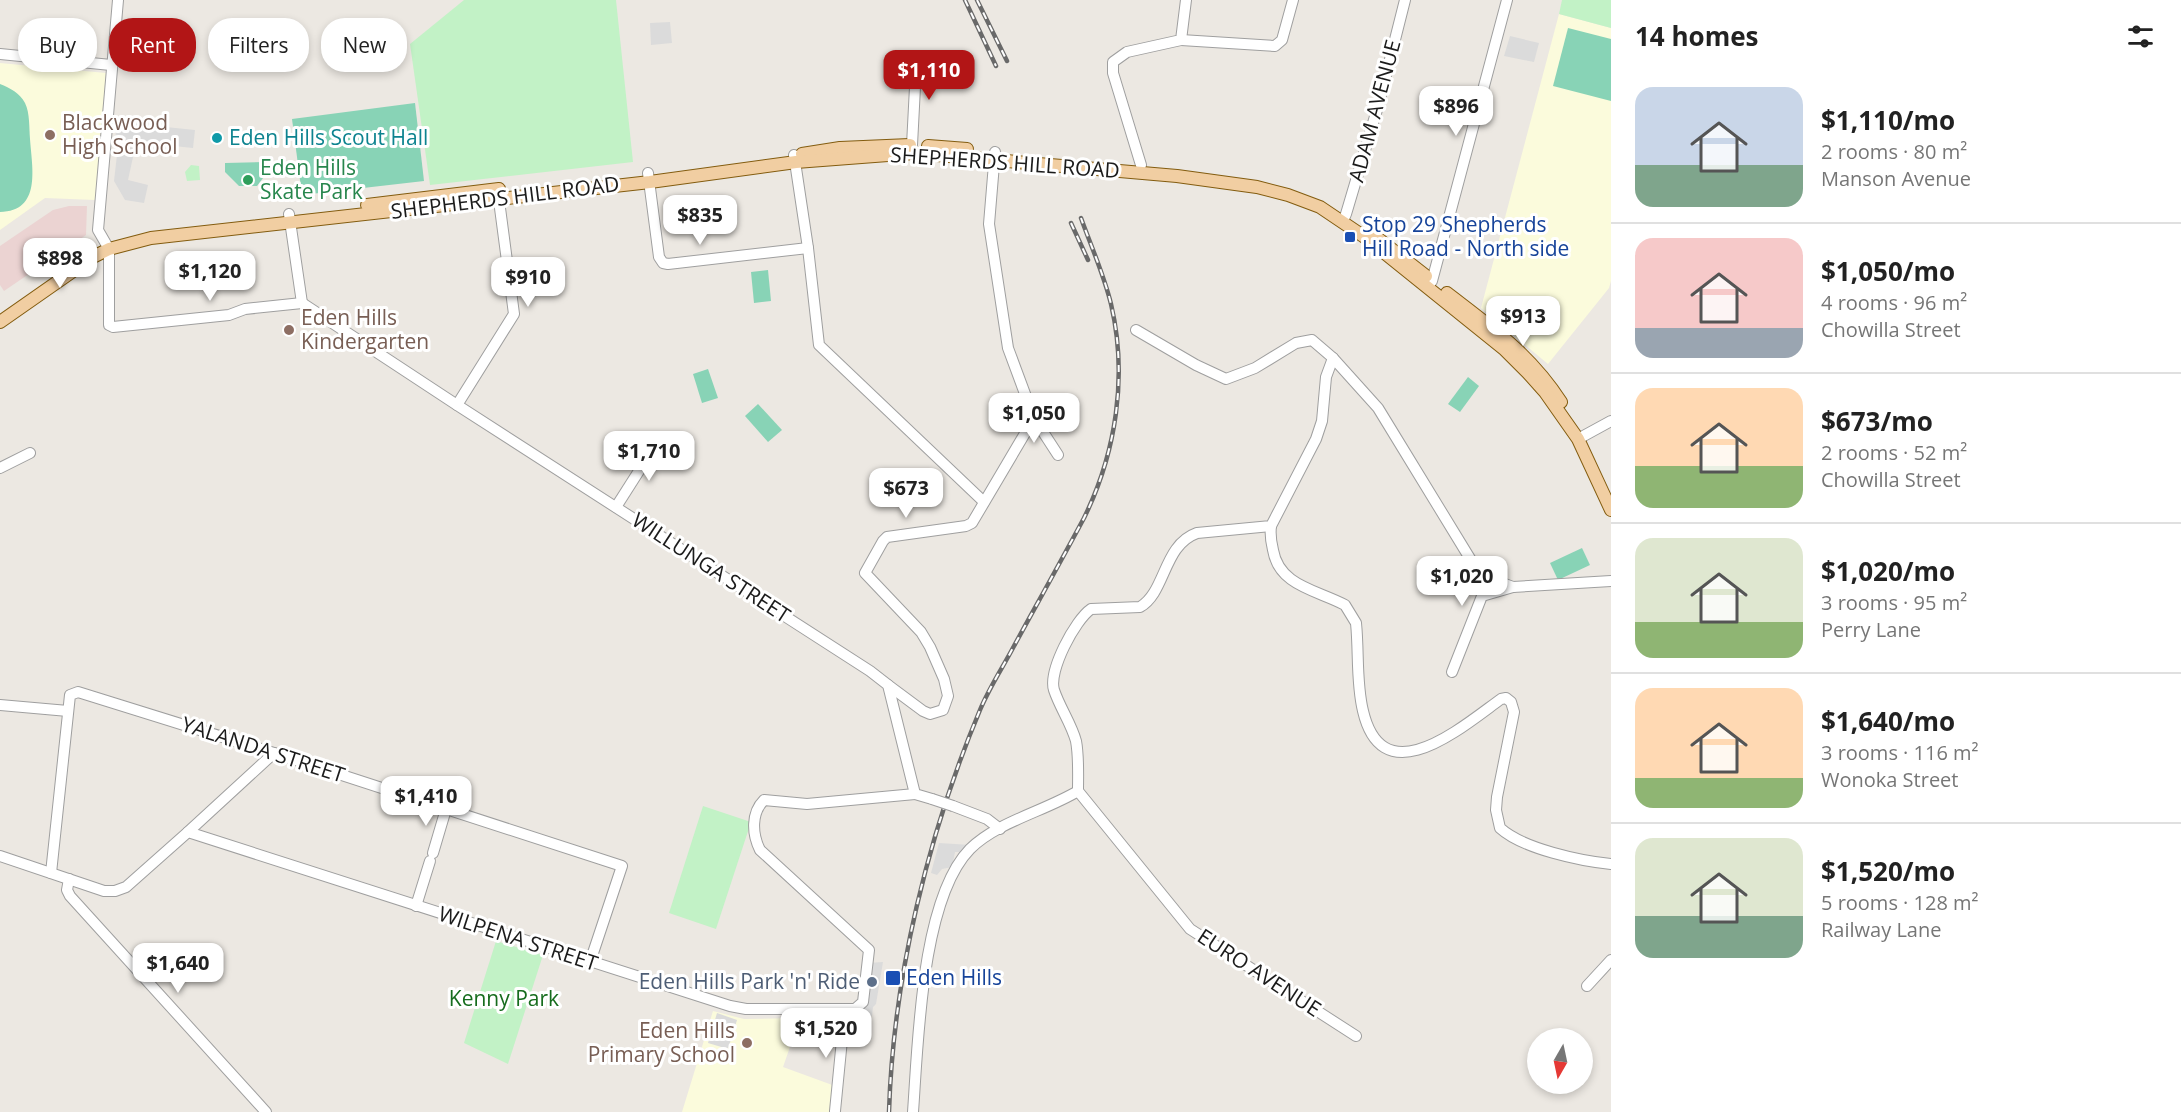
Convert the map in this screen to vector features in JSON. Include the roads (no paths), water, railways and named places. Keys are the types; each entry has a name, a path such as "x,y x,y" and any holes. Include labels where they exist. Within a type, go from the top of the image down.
{"main road":[{"name":"SHEPHERDS HILL ROAD","path":"794,159 840,148 912,144 1257,187 1304,200 1345,218"},
{"name":"SHEPHERDS HILL ROAD","path":"0,313 79,258 148,230 289,218 794,159 914,153 1141,165 1255,180 1291,187 1322,199 1429,284 1504,349 1528,373 1581,438 1611,495"},
{"name":"SHEPHERDS HILL ROAD","path":"0,322 107,246"},
{"name":"SHEPHERDS HILL ROAD","path":"1581,438 1611,510"}],"street":[{"path":"116,18 118,0"},
{"path":"1181,40 1186,0"},
{"path":"1141,165 1113,73 1113,63 1128,52 1181,40 1275,46 1282,40 1293,0"},
{"name":"ADAM AVENUE","path":"1345,218 1379,103 1405,0"},
{"path":"1429,284 1507,0"},
{"path":"0,54 109,65"},
{"path":"110,72 98,230 107,246 108,320 113,327 229,315 245,309 302,303 289,218"},
{"path":"908,81 913,82 915,87 912,144"},
{"path":"995,156 989,224 1008,348 1034,418 1058,455"},
{"path":"794,159 808,248 819,345 984,502 1034,418"},
{"path":"649,177 659,257 663,263 808,248"},
{"path":"457,405 514,314 498,193"},
{"name":"WILLUNGA STREET","path":"302,303 870,671 930,714 943,710 948,696 945,679 930,646 921,632 865,573 886,537 966,526 972,523 984,502"},
{"path":"1136,330 1196,365 1226,379 1255,368 1296,343 1312,340 1333,358 1378,408 1477,570 1489,578 1513,587"},
{"path":"1333,358 1326,377 1322,421 1316,439 1271,526 1274,558 1280,570 1292,580 1345,605 1351,612 1356,623 1362,709 1375,740 1391,751 1402,753 1417,751 1437,743 1501,699 1506,698 1511,702 1514,712 1497,797 1496,810 1500,828 1514,837 1568,857 1611,864"},
{"path":"1581,438 1611,421"},
{"path":"616,507 658,441"},
{"path":"0,468 30,453"},
{"path":"913,1112 925,978 942,897 953,874 971,849 1000,829 1078,791 1075,738 1054,689 1053,679 1056,668 1083,614 1091,609 1140,607 1146,604 1169,561 1188,536 1197,533 1271,526"},
{"path":"1452,672 1482,596 1513,587 1611,581"},
{"path":"888,685 915,794"},
{"name":"YALANDA STREET","path":"68,711 70,695 74,692 274,753 622,866 591,962"},
{"path":"0,705 68,711 51,873"},
{"path":"0,856 104,891 115,891 126,887 274,753"},
{"name":"EURO AVENUE","path":"1078,791 1190,929 1356,1036"},
{"path":"836,1111 850,1009 863,1002 869,950 760,850 756,842 754,825 758,807 764,800 807,804 915,794 987,819 1000,829"},
{"path":"416,906 446,809"},
{"name":"WILPENA STREET","path":"188,832 738,1008 850,1009"},
{"path":"69,879 67,890 70,896 266,1112"},
{"path":"1587,986 1611,960"}],"railway":[{"path":"965,0 996,66"},
{"path":"977,0 1007,61"},
{"path":"889,1112 892,1061 906,959 916,907 944,806 984,702 1084,518 1095,493 1111,441 1118,386 1116,331 1105,282 1081,218"},
{"path":"1071,223 1088,260"}],"place":[{"name":"Blackwood High School","path":"50,135"},
{"name":"Eden Hills Scout Hall","path":"217,138"},
{"name":"Eden Hills Skate Park","path":"248,180"},
{"name":"Stop 29 Shepherds Hill Road - North side","path":"1350,237"},
{"name":"Eden Hills Kindergarten","path":"289,330"},
{"name":"Eden Hills","path":"893,978"},
{"name":"Eden Hills Park 'n' Ride","path":"872,982"},
{"name":"Eden Hills Primary School","path":"747,1043"}],"park label":[{"name":"Kenny Park","path":"504,999"}]}
